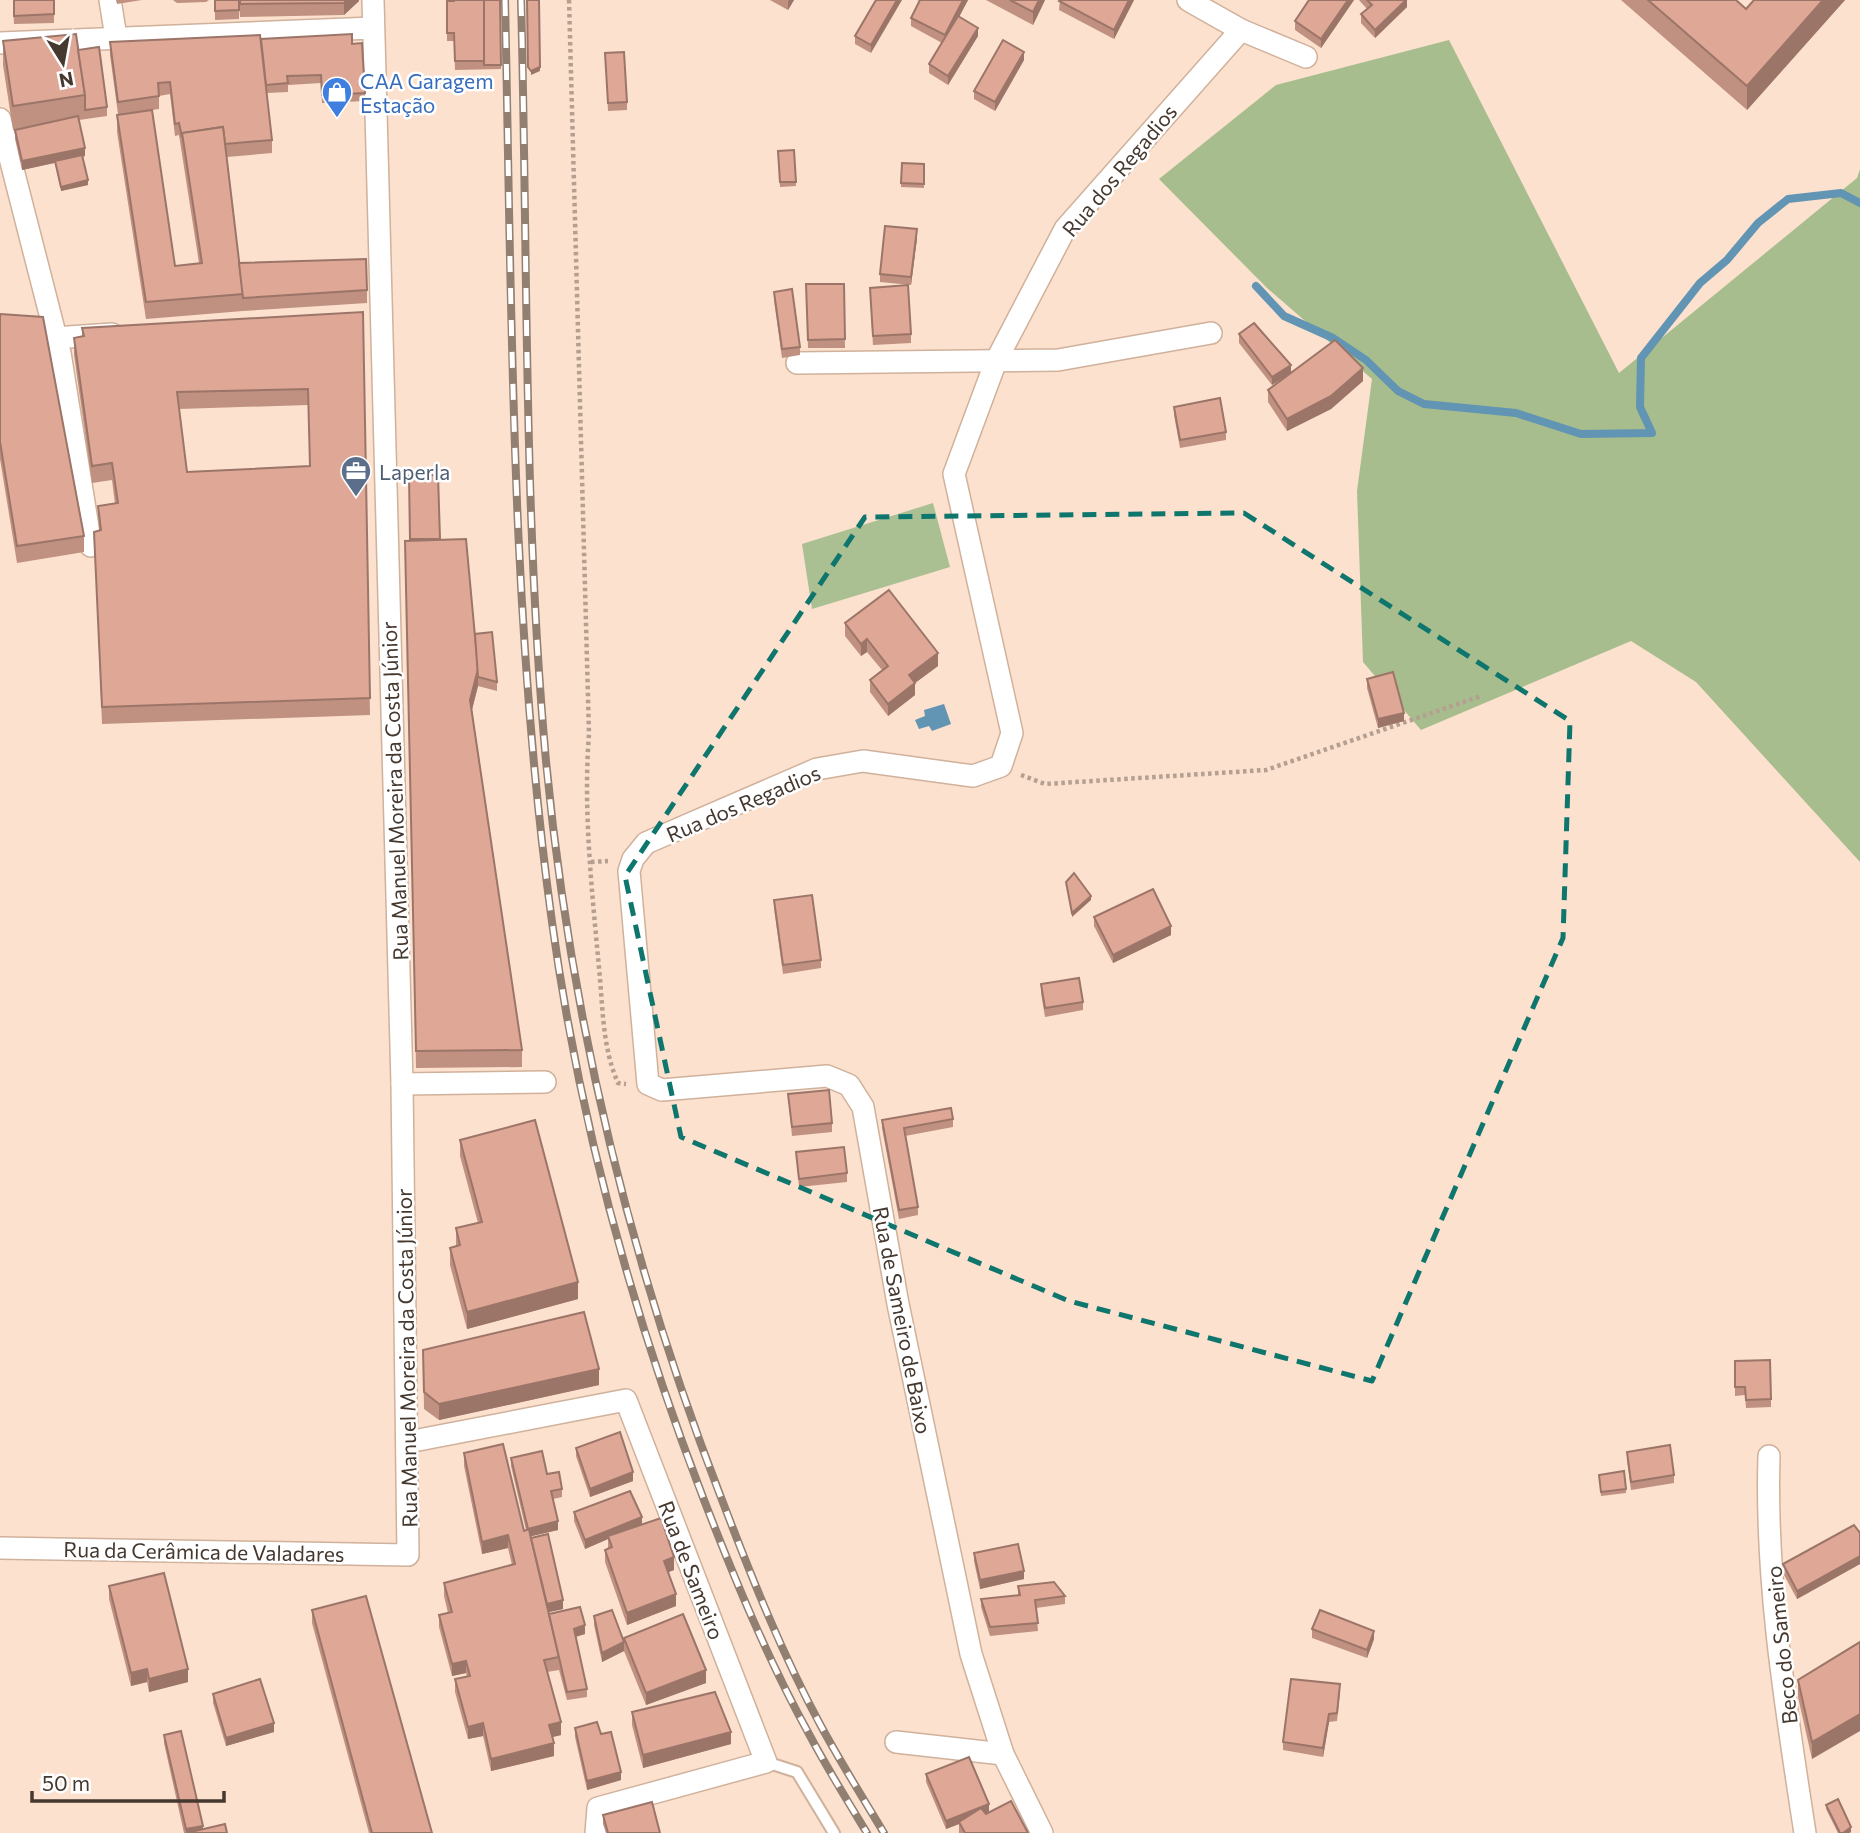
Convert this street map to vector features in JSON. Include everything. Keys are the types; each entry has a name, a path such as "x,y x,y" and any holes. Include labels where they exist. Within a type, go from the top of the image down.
{"street":[{"path":"110,0 116,37"},
{"name":"Rua Manuel Moreira da Costa Júnior","path":"373,0 374,314 402,1084 408,1555"},
{"path":"1188,0 1241,30 1306,57"},
{"path":"0,43 373,28"},
{"name":"Rua dos Regadios","path":"648,1084 629,870 633,859 646,843 817,769 863,761 974,776 1001,766 1012,733 954,474 996,361 1065,229 1241,30"},
{"path":"0,120 60,353 91,546"},
{"path":"54,338 136,332"},
{"path":"797,363 1058,360 1211,333"},
{"name":"Rua de Sameiro de Baixo","path":"648,1084 662,1090 827,1076 849,1085 863,1107 898,1304 971,1654 1003,1754 1042,1833"},
{"path":"402,1084 545,1082"},
{"name":"Rua de Sameiro","path":"408,1442 626,1400 766,1762"},
{"name":"Beco do Sameiro","path":"1769,1456 1767,1517 1778,1640 1805,1833"},
{"name":"Rua da Cerâmica de Valadares","path":"0,1548 408,1555"},
{"path":"896,1742 1003,1754"},
{"path":"596,1833 598,1808 766,1762"}],"lane":[{"path":"766,1762 797,1772 834,1833"}],"path":[{"path":"569,0 589,734 586,774 593,906 608,1059 618,1083"},
{"path":"1001,766 1045,784 1266,770 1481,696"}],"highlighted area":[{"path":"1244,513 1570,721 1563,938 1372,1381 1069,1301 681,1137 625,876 865,517"}],"green space":[{"path":"1449,40 1619,373 1857,178 1860,169 1860,862 1696,682 1631,641 1421,730 1363,662 1357,491 1372,379 1267,288 1159,179 1276,85"},
{"path":"933,503 950,567 812,609 802,544"}],"water":[{"path":"944,704 951,724 932,731 929,726 919,729 915,720 925,716 924,710"}],"building":[{"path":"14,0 54,0 54,14 14,16"},
{"path":"215,0 239,0 239,10 215,11"},
{"path":"240,0 347,0 344,3 240,4"},
{"path":"484,0 484,61 455,61 454,33 447,33 447,1"},
{"path":"484,0 500,0 501,65 484,65"},
{"path":"527,0 539,0 540,67 531,71 528,67"},
{"path":"876,0 897,0 871,45 855,36"},
{"path":"920,0 963,0 945,35 911,18"},
{"path":"1010,0 1039,0 1033,12"},
{"path":"1060,0 1129,0 1114,30"},
{"path":"1309,0 1348,0 1321,39 1295,21"},
{"path":"1367,0 1406,0 1375,30 1361,14 1372,5"},
{"path":"1648,0 1736,0 1746,9 1754,0 1823,0 1747,86"},
{"path":"958,16 978,28 948,76 929,64"},
{"path":"76,34 85,95 13,106 3,41"},
{"path":"352,34 352,44 362,43 365,93 322,95 321,75 287,76 288,83 266,85 261,39"},
{"path":"260,35 272,140 225,144 223,127 182,133 182,137 179,123 175,124 170,82 158,83 159,96 118,102 110,42"},
{"path":"1003,40 1024,52 995,102 974,91"},
{"path":"99,47 107,107 85,110 78,50"},
{"path":"624,52 627,102 608,103 605,53"},
{"path":"152,110 175,266 202,263 182,133 223,127 243,294 146,302 117,115"},
{"path":"78,116 85,148 22,161 15,130"},
{"path":"794,150 796,182 780,182 778,151"},
{"path":"82,155 88,180 61,187 55,161"},
{"path":"902,163 924,164 924,184 901,183"},
{"path":"885,226 917,229 911,277 880,274"},
{"path":"366,259 367,290 243,298 239,263"},
{"path":"806,284 844,284 845,339 808,340"},
{"path":"908,285 911,334 873,336 870,288"},
{"path":"792,289 800,347 782,349 774,292"},
{"path":"363,312 370,698 102,707 94,532 101,530 98,506 118,503 112,463 92,466 74,338 84,336 82,328","holes":["308,389 310,466 187,472 177,392"]},
{"path":"0,314 43,317 84,536 17,546 0,442"},
{"path":"1254,323 1291,365 1272,377 1239,334"},
{"path":"1335,340 1363,368 1331,396 1287,419 1268,390"},
{"path":"1220,398 1226,432 1180,440 1174,407"},
{"path":"438,475 440,539 410,539 409,476"},
{"path":"466,539 478,669 470,700 522,1050 416,1051 405,541"},
{"path":"889,590 938,653 909,675 915,683 888,704 870,680 888,666 867,639 861,644 845,623"},
{"path":"492,632 497,682 478,677 475,634"},
{"path":"1393,672 1404,713 1378,719 1367,679"},
{"path":"1074,873 1091,896 1072,913 1066,882"},
{"path":"1153,889 1171,926 1113,955 1094,917"},
{"path":"812,895 821,960 783,965 774,900"},
{"path":"1079,978 1083,1002 1045,1008 1041,984"},
{"path":"829,1090 832,1123 792,1127 788,1094"},
{"path":"951,1108 953,1119 904,1128 918,1207 899,1210 882,1120"},
{"path":"535,1120 578,1282 467,1312 450,1248 460,1245 456,1228 482,1222 460,1140"},
{"path":"844,1147 847,1173 799,1179 796,1152"},
{"path":"584,1312 599,1369 439,1404 424,1392 423,1350"},
{"path":"1770,1360 1771,1399 1746,1400 1745,1387 1735,1387 1735,1361"},
{"path":"620,1432 633,1472 590,1489 576,1448"},
{"path":"503,1444 524,1531 529,1529 559,1657 544,1660 561,1722 549,1725 554,1743 491,1759 483,1723 468,1727 455,1679 470,1676 466,1661 452,1664 439,1615 452,1612 444,1583 515,1564 508,1535 482,1542 464,1453"},
{"path":"1670,1445 1674,1475 1631,1482 1627,1452"},
{"path":"542,1451 547,1474 559,1472 562,1489 551,1491 558,1521 528,1529 511,1458"},
{"path":"1624,1471 1626,1489 1601,1492 1599,1475"},
{"path":"630,1491 642,1517 585,1540 574,1512"},
{"path":"661,1518 674,1557 664,1561 676,1594 627,1613 605,1550 612,1547 608,1536"},
{"path":"1854,1525 1860,1533 1860,1556 1797,1591 1783,1564"},
{"path":"548,1534 563,1600 547,1604 531,1538"},
{"path":"1018,1544 1024,1571 980,1580 974,1553"},
{"path":"164,1573 188,1669 149,1679 147,1669 131,1673 109,1586"},
{"path":"1054,1582 1065,1596 1035,1600 1038,1623 990,1627 981,1599 1020,1595 1018,1586"},
{"path":"366,1596 432,1833 372,1833 312,1610"},
{"path":"580,1607 585,1625 574,1629 587,1689 567,1692 549,1614"},
{"path":"612,1610 624,1642 602,1653 594,1616"},
{"path":"1320,1610 1374,1631 1367,1650 1312,1629"},
{"path":"683,1614 706,1670 646,1693 624,1638"},
{"path":"1860,1642 1860,1714 1812,1742 1798,1680"},
{"path":"260,1679 274,1723 226,1738 213,1694"},
{"path":"1291,1679 1340,1684 1337,1713 1329,1714 1323,1748 1283,1742"},
{"path":"715,1692 731,1732 643,1755 632,1712"},
{"path":"597,1722 601,1734 611,1732 621,1772 587,1781 575,1728"},
{"path":"181,1731 203,1826 186,1829 164,1735"},
{"path":"969,1757 989,1804 946,1821 926,1774"},
{"path":"1838,1799 1851,1827 1843,1833 1840,1833 1826,1805"},
{"path":"1011,1801 1028,1833 965,1833 959,1822 981,1808 986,1814"},
{"path":"652,1802 660,1833 608,1833 603,1815"},
{"path":"225,1824 227,1833 195,1833 195,1831"}],"waterway":[{"path":"1256,286 1284,316 1333,338 1366,360 1398,391 1424,404 1516,413 1581,434 1652,433 1640,407 1641,358 1700,283 1727,260 1758,223 1788,199 1841,193 1860,203"}],"railway":[{"path":"505,0 515,462 528,692 552,922 577,1069 611,1215 631,1287 704,1500 766,1649 823,1759 867,1833"},
{"path":"521,0 530,476 539,666 557,856 588,1044 608,1137 659,1321 722,1500 793,1671 829,1740 884,1833"}],"place":[{"name":"CAA Garagem Estação","path":"337,119"},
{"name":"Laperla","path":"356,498"}]}
